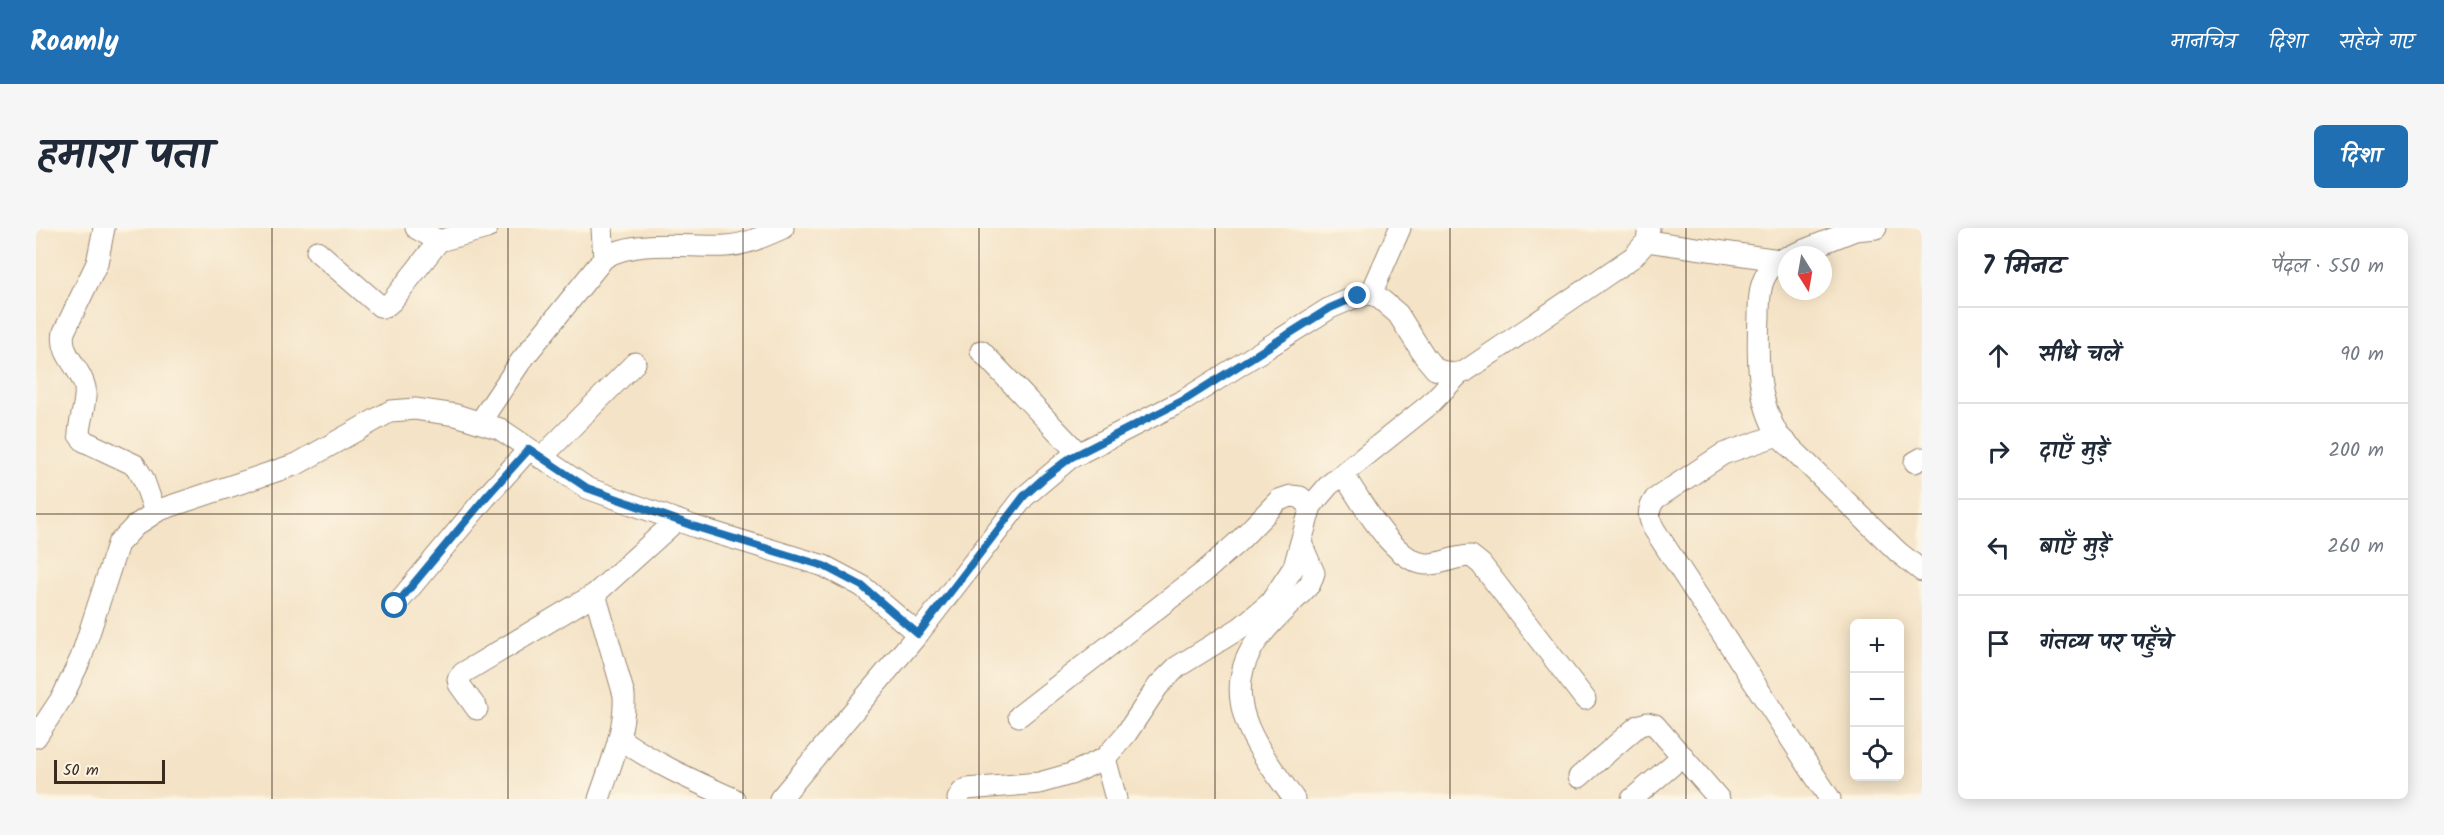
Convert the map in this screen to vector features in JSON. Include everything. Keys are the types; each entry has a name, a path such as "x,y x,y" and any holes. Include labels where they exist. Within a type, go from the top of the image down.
{"street":[{"path":"104,228 97,263 63,332 62,339 66,353 84,386 79,435 84,441 128,461 139,469 156,512"},
{"path":"416,228 439,241"},
{"path":"316,251 380,306 385,307 439,241 487,228"},
{"path":"602,228 604,258"},
{"path":"480,422 521,361 604,258 621,250 637,247 735,245 783,228"},
{"path":"1371,294 1400,228"},
{"path":"1814,246 1855,230 1876,228"},
{"path":"780,799 918,634 1024,496 1045,477 1079,453 1186,399 1330,308 1358,296 1371,294 1398,314 1435,369 1443,373 1460,372 1469,369 1633,257 1648,234 1778,256"},
{"path":"1778,265 1764,278 1760,300 1758,340 1760,381 1770,421 1778,435 1898,552 1922,571"},
{"path":"981,351 1079,453"},
{"path":"395,606 485,498 634,363"},
{"path":"958,799 967,789 1029,791 1040,783 1071,774 1105,758 1126,734 1143,706 1164,680 1178,668 1240,628 1270,603 1294,567 1311,506 1343,474 1429,405 1460,372"},
{"path":"36,736 44,712 63,696 88,639 118,544 136,525 156,512 297,464 391,411 416,409 456,415 500,429 587,488 677,520 824,566 862,586 918,634"},
{"path":"1778,435 1723,454 1655,499 1648,516 1654,529 1830,799"},
{"path":"1343,474 1386,537 1401,554 1415,563 1430,564 1459,556 1471,556 1481,564 1584,699"},
{"path":"1019,716 1204,572 1240,540 1279,500 1291,496 1300,497 1311,506"},
{"path":"477,709 459,684 458,679 463,673 595,594 677,520"},
{"path":"1294,799 1250,732 1241,709 1240,684 1246,658 1255,643 1310,584 1314,573 1301,543"},
{"path":"595,594 624,696 625,708 619,738 599,799"},
{"path":"1579,777 1638,726 1647,723 1655,725 1719,799"},
{"path":"619,738 670,771 734,799"},
{"path":"1632,799 1683,756"},
{"path":"1105,758 1116,799"}],"route":[{"path":"395,606 529,449 587,488 696,527 824,566 862,586 918,634 1024,496 1045,477 1070,458 1186,399 1330,308 1358,296"}]}
